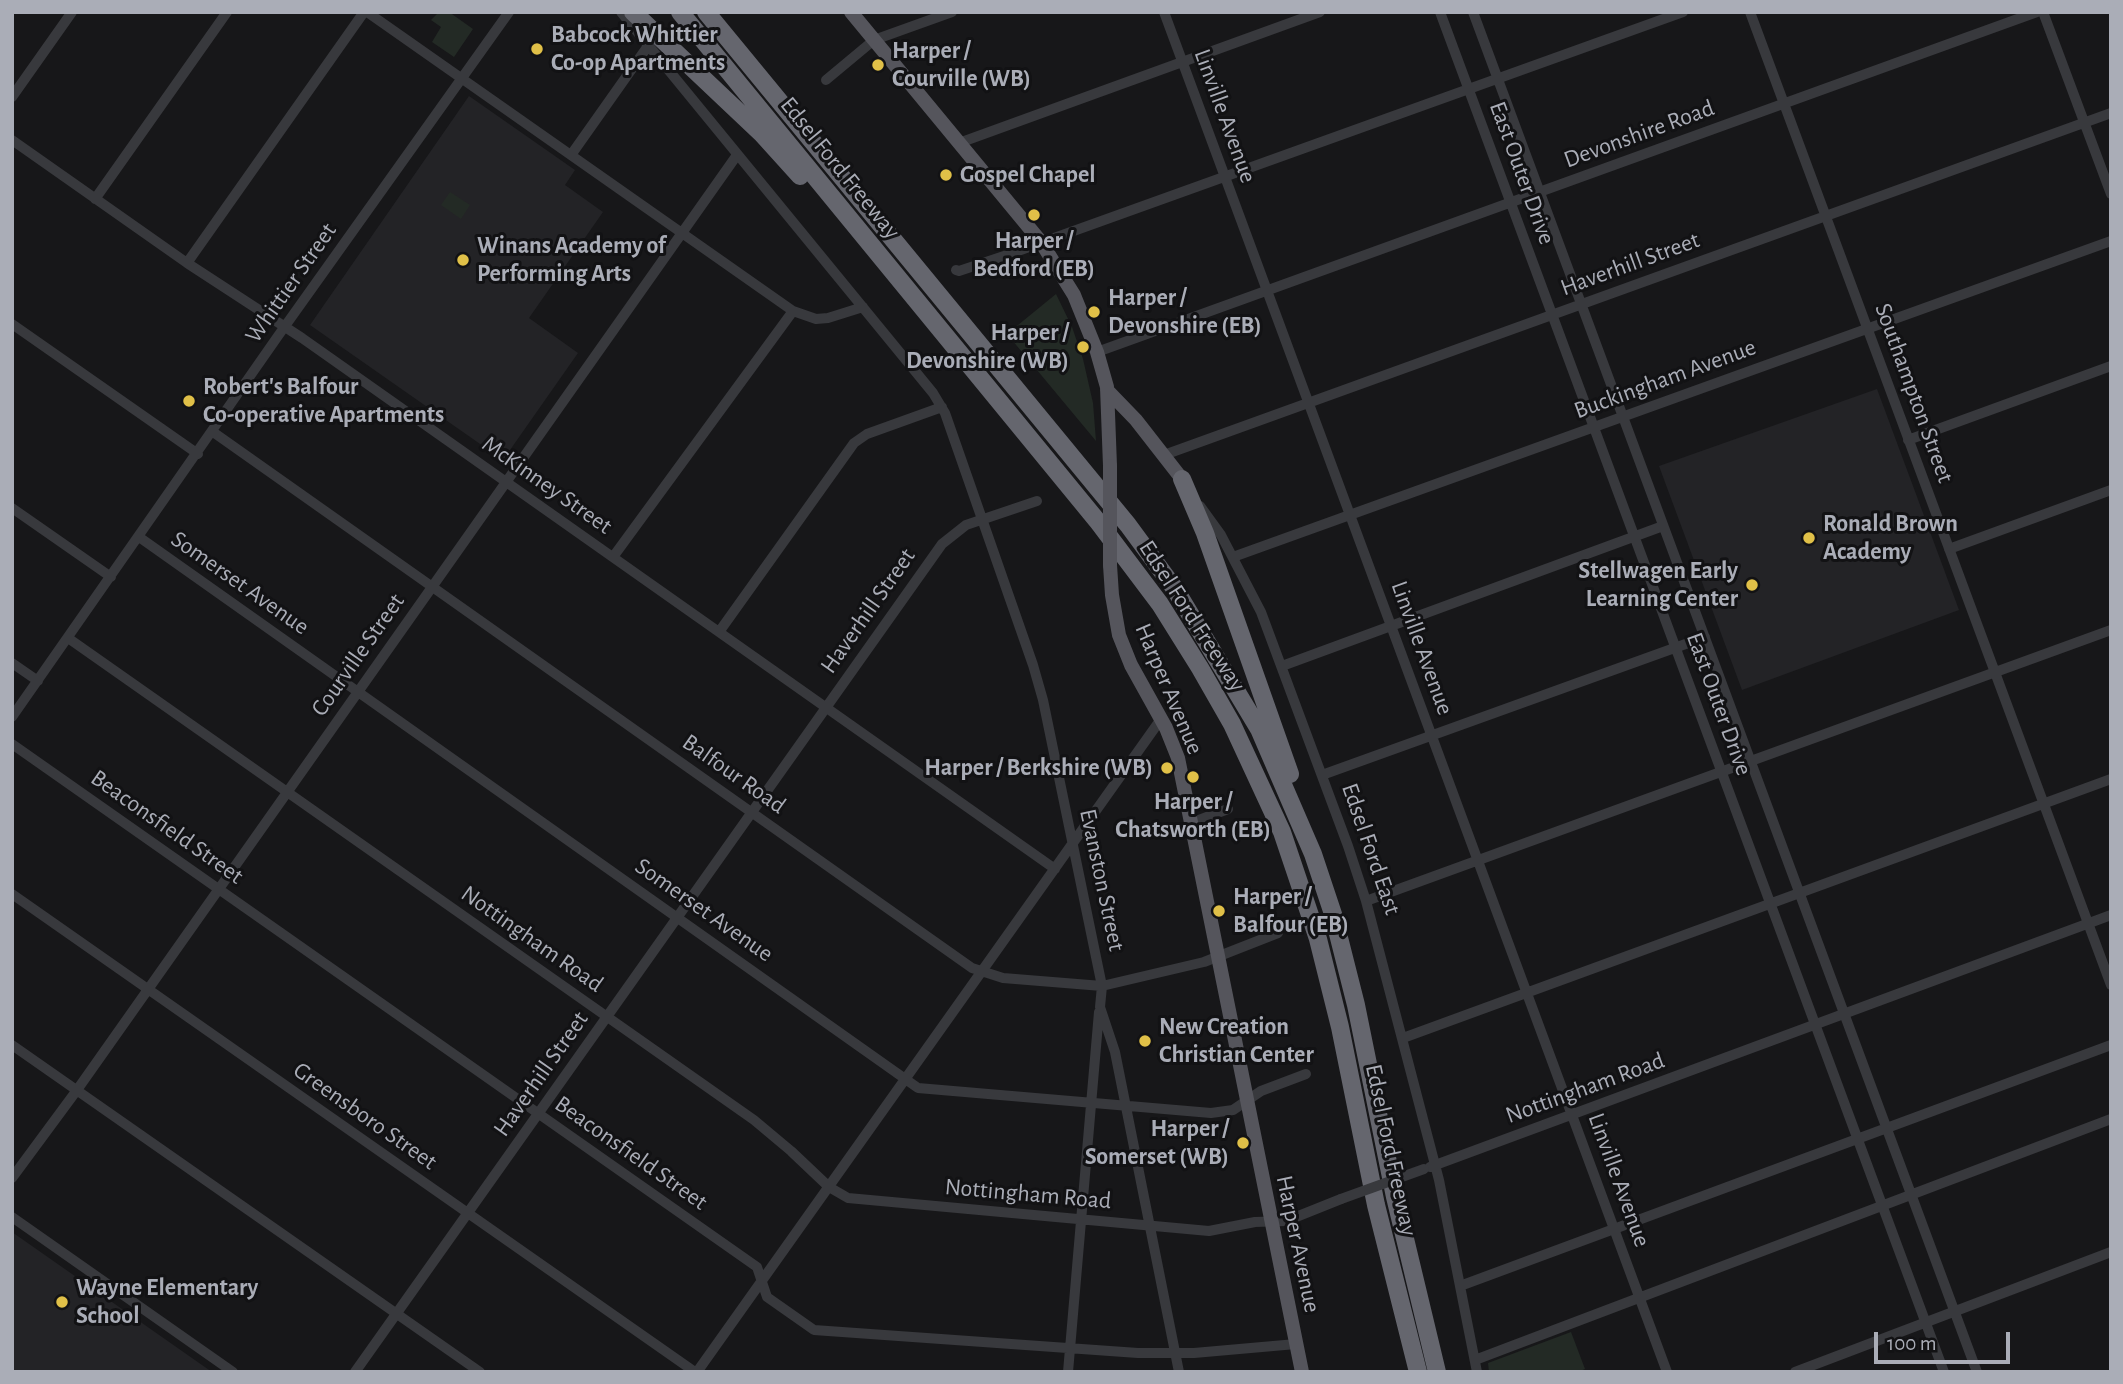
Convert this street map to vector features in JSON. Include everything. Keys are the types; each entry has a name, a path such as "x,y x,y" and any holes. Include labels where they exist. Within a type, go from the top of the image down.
{"highway":[{"path":"633,12 762,134 822,199 837,204"},
{"name":"Edsel Ford Freeway","path":"680,12 1100,523 1160,604 1200,667 1245,750 1294,864 1325,961 1376,1205 1418,1372"},
{"name":"Edsel Ford Freeway","path":"706,12 1087,474 1175,589 1259,729 1313,855 1333,914 1356,1005 1395,1197 1437,1372"},
{"path":"1182,479 1205,533 1262,692 1300,802 1313,855"}],"main road":[{"name":"Harper Avenue","path":"851,12 1041,243 1074,295 1097,352 1107,390 1110,565 1115,617 1131,665 1161,719 1178,758 1302,1372"},
{"name":"Edsel Ford East","path":"1107,390 1182,479"}],"street":[{"path":"12,97 72,12"},
{"path":"95,198 227,12"},
{"path":"187,262 365,12 793,312 816,319 863,307"},
{"name":"Whittier Street","path":"12,717 509,12"},
{"name":"Evanston Street","path":"621,12 942,407 1043,700 1102,986 1100,1007 1115,1052 1179,1372"},
{"path":"826,80 874,40 952,12"},
{"name":"Linville Avenue","path":"1164,12 1667,1372"},
{"path":"959,143 1320,12"},
{"name":"East Outer Drive","path":"1440,12 1944,1372"},
{"name":"East Outer Drive","path":"1473,12 1977,1372"},
{"path":"956,270 964,270 1225,178 1683,12"},
{"name":"Southampton Street","path":"1750,12 2111,985"},
{"name":"Devonshire Road","path":"1097,352 2037,12"},
{"path":"2043,12 2111,194"},
{"path":"571,155 648,46"},
{"name":"Haverhill Street","path":"1164,455 2111,113"},
{"name":"McKinney Street","path":"12,140 311,345 1055,869"},
{"name":"Courville Street","path":"12,1178 77,1090 737,155"},
{"name":"Buckingham Avenue","path":"1233,557 2111,241"},
{"path":"612,557 793,312"},
{"path":"12,324 198,454"},
{"path":"1908,440 2111,366"},
{"path":"719,632 854,443 867,433 942,407"},
{"name":"Balfour Road","path":"213,432 972,968 1003,978 1102,986 1204,962 1278,933"},
{"name":"Edsel Ford East","path":"1182,479 1221,535 1261,612 1366,901 1403,1038 1477,1372"},
{"path":"1949,549 2111,490"},
{"name":"Haverhill Street","path":"355,1372 942,544 959,529 1037,501"},
{"path":"12,508 111,577"},
{"path":"1282,666 1664,526"},
{"name":"Somerset Avenue","path":"139,537 918,1088 1211,1113 1233,1110 1261,1091 1306,1074"},
{"path":"1366,901 2111,630"},
{"path":"1322,775 1705,637"},
{"name":"Nottingham Road","path":"68,638 754,1120 829,1187 848,1198 1209,1231 1255,1222 1286,1221 2111,915"},
{"path":"12,663 38,681"},
{"path":"696,1372 762,1283 1161,719"},
{"name":"Beaconsfield Street","path":"12,744 757,1267 766,1297 814,1331 1138,1353 1175,1353 1296,1344"},
{"path":"1403,1038 2111,779"},
{"path":"1191,822 1228,809"},
{"name":"Greensboro Street","path":"12,894 696,1372"},
{"path":"1068,1372 1100,1007"},
{"path":"12,1045 480,1372"},
{"path":"1460,1286 2111,1045"},
{"path":"1475,1360 2111,1119"},
{"path":"12,1217 233,1372"},
{"path":"1795,1372 2111,1252"}],"shaded area":[{"path":"439,12 449,12 473,29 454,57 432,42 441,27 431,20"},
{"name":"Winans Academy of Performing Arts","path":"469,96 575,170 565,185 603,212 529,318 578,353 503,460 310,325"},
{"path":"450,192 470,205 461,219 441,205"},
{"path":"1056,294 1072,327 1083,359 1093,403 1096,441 1007,334"},
{"name":"Ronald Brown Academy","path":"1877,389 1959,610 1742,690 1659,466"},
{"name":"Wayne Elementary School","path":"12,1232 212,1372 12,1372"},
{"path":"1571,1332 1585,1369 1578,1372 1489,1372 1488,1363"}],"place":[{"name":"Babcock Whittier Co-op Apartments","path":"537,49"},
{"name":"Harper / Courville (WB)","path":"878,65"},
{"name":"Gospel Chapel","path":"946,175"},
{"name":"Harper / Bedford (EB)","path":"1034,215"},
{"name":"Winans Academy of Performing Arts","path":"463,260"},
{"name":"Harper / Devonshire (EB)","path":"1094,312"},
{"name":"Harper / Devonshire (WB)","path":"1083,347"},
{"name":"Robert's Balfour Co-operative Apartments","path":"189,401"},
{"name":"Ronald Brown Academy","path":"1809,538"},
{"name":"Stellwagen Early Learning Center","path":"1752,585"},
{"name":"Harper / Berkshire (WB)","path":"1167,768"},
{"name":"Harper / Chatsworth (EB)","path":"1193,777"},
{"name":"Harper / Balfour (EB)","path":"1219,911"},
{"name":"New Creation Christian Center","path":"1145,1041"},
{"name":"Harper / Somerset (WB)","path":"1243,1143"},
{"name":"Wayne Elementary School","path":"62,1302"}]}
